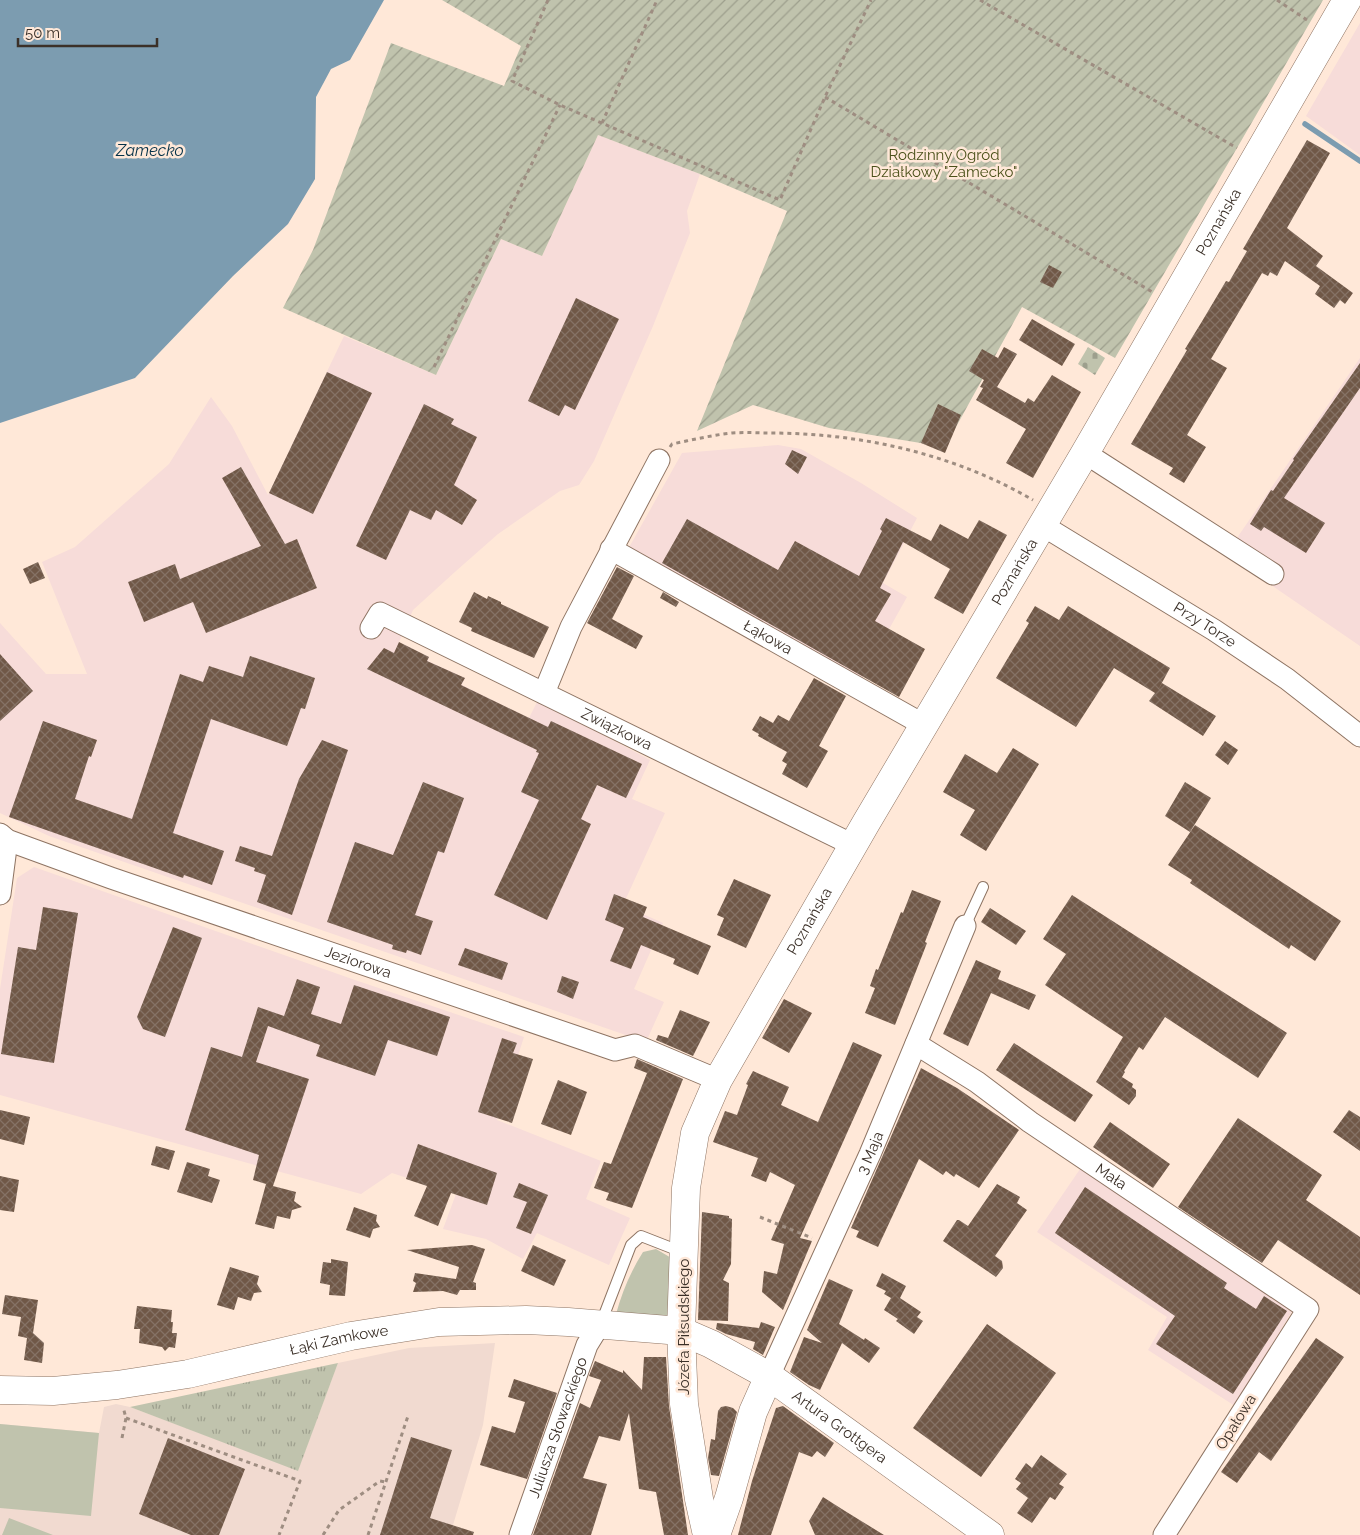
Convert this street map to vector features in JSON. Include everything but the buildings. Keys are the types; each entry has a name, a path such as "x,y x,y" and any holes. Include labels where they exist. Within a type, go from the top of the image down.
{"street":[{"name":"Poznańska","path":"692,1147 700,1119 718,1080 853,845 1085,453 1347,0"},
{"path":"1085,453 1273,574"},
{"path":"544,693 571,627 659,460"},
{"name":"Przy Torze","path":"1046,518 1288,679 1360,736"},
{"name":"Łąkowa","path":"611,549 924,725"},
{"name":"Związkowa","path":"376,620 544,693 853,845"},
{"path":"0,894 4,837"},
{"name":"Jeziorowa","path":"4,837 120,881 615,1050 635,1045 718,1080"},
{"name":"3 Maja","path":"769,1376 870,1154 965,926"},
{"name":"Mała","path":"916,1044 977,1082 1030,1122 1308,1309"},
{"name":"Józefa Piłsudskiego","path":"692,1147 686,1188 681,1331 684,1404 707,1535"},
{"name":"Opałowa","path":"1164,1535 1308,1309"},
{"name":"Łąki Zamkowe","path":"0,1390 53,1391 117,1385 194,1373 351,1336 439,1322 526,1320 681,1331"},
{"name":"Juliusza Słowackiego","path":"520,1535 587,1345 600,1324"},
{"name":"Artura Grottgera","path":"681,1331 711,1344 769,1376 990,1535"},
{"path":"716,1535 753,1412 769,1376"}],"lane":[{"path":"965,926 983,887"},
{"path":"600,1324 631,1245 641,1236 684,1253"}],"path":[{"path":"548,0 512,81 560,105 780,200 825,97 871,0"},
{"path":"602,123 657,0"},
{"path":"980,0 1255,158"},
{"path":"1277,0 1328,33"},
{"path":"825,97 1171,304"},
{"path":"434,367 560,105"},
{"path":"672,444 733,433 804,433 893,446 952,463 1018,492 1046,518"},
{"path":"760,1217 829,1244"},
{"path":"117,1385 126,1418 122,1438"},
{"path":"368,1535 408,1416"},
{"path":"126,1418 300,1481 280,1535"},
{"path":"323,1535 339,1510 380,1480 386,1482"}],"shaded area":[{"path":"1360,23 1360,155 1306,116"},
{"path":"598,135 700,174 687,211 690,233 653,326 594,461 579,485 560,491 498,534 413,610 399,642 429,657 428,661 465,678 462,685 529,718 538,700 650,760 632,799 665,813 623,905 663,923 634,989 664,1002 646,1042 49,836 0,813 0,623 46,674 87,674 42,562 75,547 169,464 211,397 232,426 268,495 344,336 436,375 501,239 542,256"},
{"path":"1360,358 1360,646 1229,556 1239,535"},
{"path":"778,445 801,449 917,518 883,583 907,597 860,681 627,551 682,453"},
{"path":"34,867 355,980 524,1037 497,1120 601,1161 586,1199 630,1218 609,1265 537,1233 523,1259 486,1239 443,1229 456,1194 392,1173 361,1194 0,1095 0,989 17,878"},
{"path":"1091,1153 1294,1308 1235,1406 1148,1350 1167,1317 1037,1232"},
{"path":"495,1343 483,1425 450,1535 0,1535 0,1424 99,1433 104,1407 116,1404 130,1407 298,1470 338,1363 409,1348"}],"green space":[{"name":"Rodzinny Ogród Działkowy \"Zamecko\"","path":"442,0 1323,0 1115,358 1022,307 945,447 829,428 753,405 697,431 787,211 700,174 598,135 542,256 501,239 436,375 283,308 313,250 391,43 504,86 521,46"},
{"path":"1088,347 1105,358 1095,375 1078,364"},
{"path":"656,1249 673,1259 673,1306 665,1318 616,1314 627,1282 643,1252"},
{"path":"338,1363 298,1471 130,1407"},
{"path":"0,1424 99,1433 91,1516 0,1508"},
{"path":"9,1518 53,1535 2,1535"}],"water":[{"name":"Zamecko","path":"0,0 384,0 350,60 331,69 316,97 315,179 288,224 233,276 135,378 0,423"}],"waterway":[{"path":"1305,124 1360,161"}]}
